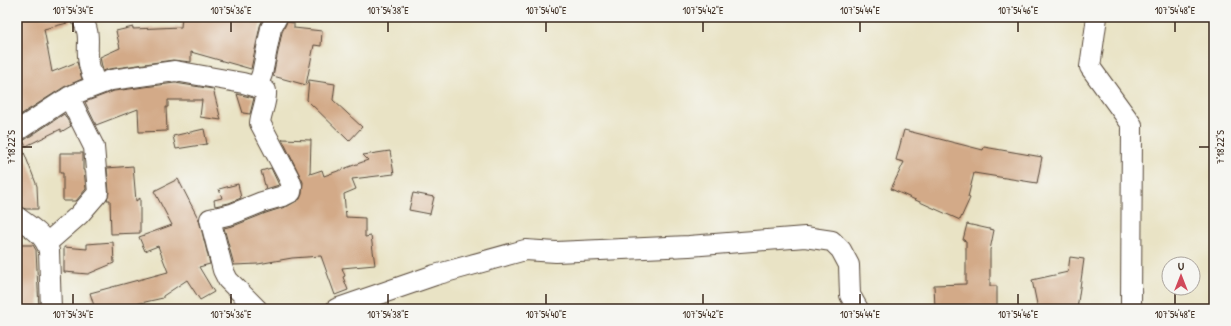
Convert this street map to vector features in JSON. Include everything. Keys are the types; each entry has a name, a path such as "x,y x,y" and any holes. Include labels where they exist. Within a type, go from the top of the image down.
{"street":[{"path":"81,17 87,26 89,63 96,85"},
{"path":"257,87 262,74 272,28 277,17"},
{"path":"1097,17 1090,67 1132,125 1131,309"},
{"path":"17,130 69,97 111,80 175,71 243,83 266,91 266,98 260,123 289,178 292,186 291,192 232,214 210,219 223,270 228,280 257,309"},
{"path":"47,243 79,215 98,193 94,147 69,97"},
{"path":"17,217 40,234 47,243 49,250 51,309"},
{"path":"336,309 435,275 525,250 556,252 689,246 804,237 832,241 841,250 849,265 850,295 858,309"}],"building":[{"path":"17,17 70,17 71,22 44,29 52,72 77,62 82,79 64,87 17,117"},
{"path":"182,17 264,17 260,26 251,69 191,52 191,62 173,60 103,71 100,57 120,48 116,31 133,27 133,29 181,27"},
{"path":"287,22 294,23 294,28 322,31 321,46 314,45 306,85 273,76 282,32"},
{"path":"309,80 335,84 333,100 362,127 349,141 307,100"},
{"path":"175,83 213,89 221,120 200,117 202,100 168,100 168,107 166,107 167,131 139,132 138,109 96,125 85,102 114,91"},
{"path":"237,94 254,98 250,114 243,113"},
{"path":"64,114 71,126 61,132 61,129 26,146 23,141"},
{"path":"204,129 207,144 176,149 173,136"},
{"path":"904,130 983,150 984,147 1042,157 1037,183 974,173 968,197 970,198 960,220 891,189 904,162 896,160"},
{"path":"282,139 311,140 310,174 322,170 324,176 368,160 363,155 390,151 394,174 352,179 356,189 344,194 346,217 365,218 365,237 371,236 375,265 342,268 345,276 343,277 348,290 335,295 321,256 292,258 258,264 234,265 224,228 288,206 300,199 302,194 303,182"},
{"path":"17,142 20,142 37,186 38,209 26,209 17,206"},
{"path":"60,153 83,153 83,170 86,189 76,201 63,201 63,173 60,173"},
{"path":"133,166 136,201 140,198 140,233 111,234 110,200 107,200 109,192 107,168"},
{"path":"271,168 279,185 266,189 261,171"},
{"path":"178,179 199,220 210,264 199,267 214,292 200,300 187,280 163,296 163,298 114,309 95,309 90,293 168,272 158,246 145,251 139,237 172,225 154,191"},
{"path":"238,184 241,198 229,203 215,206 214,200 222,198 219,189"},
{"path":"413,193 434,197 430,214 409,210"},
{"path":"967,224 994,230 990,250 990,286 997,286 997,309 935,309 934,285 966,284 966,241 963,240"},
{"path":"113,242 114,263 88,274 64,272 64,247 87,249 87,244"},
{"path":"17,245 33,245 36,250 39,309 20,309 19,271 17,271"},
{"path":"1070,257 1084,259 1077,309 1038,309 1032,280 1068,272"}]}
